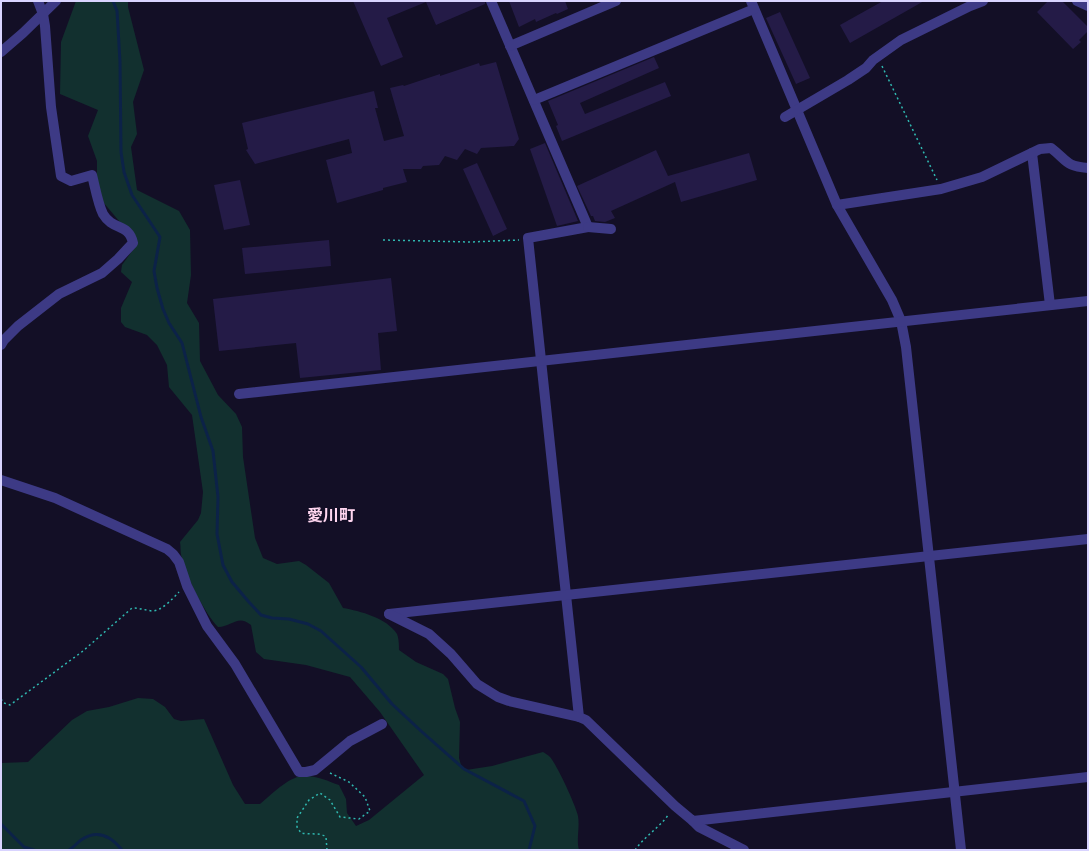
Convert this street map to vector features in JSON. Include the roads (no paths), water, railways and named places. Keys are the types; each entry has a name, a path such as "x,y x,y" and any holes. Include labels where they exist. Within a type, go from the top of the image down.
{"street":[{"path":"1,345 18,326 59,294 102,273 118,260 133,243 128,231 114,225 103,215 92,175 71,181 62,176 52,113 45,26 43,14 38,1"},
{"path":"1,52 56,1"},
{"path":"491,1 588,227"},
{"path":"510,46 616,1"},
{"path":"785,117 848,80 866,68 901,40 983,1"},
{"path":"1077,1 1088,6"},
{"path":"534,100 752,5 837,205 892,300 901,321 906,347 930,557 961,850"},
{"path":"837,205 940,189 982,176 1040,149 1051,148 1068,164 1075,167 1088,168"},
{"path":"1032,153 1050,305"},
{"path":"579,717 528,238 588,227 611,229"},
{"path":"239,394 1088,301"},
{"path":"1,480 55,498 167,549 173,554 179,562 187,586 206,626 234,664 299,772 315,770 350,741 382,724"},
{"path":"744,850 699,826 675,806 586,720 579,717 508,701 498,697 477,684 451,654 429,634 389,614 1088,539"},
{"path":"693,821 1088,777"}],"waterway":[{"path":"113,1 117,11 120,62 121,152 124,172 132,195 160,237 154,271 157,288 169,323 182,343 201,417 213,451 218,497 217,534 223,565 232,582 261,615 272,618 289,619 308,624 321,631 361,667 392,704 464,769 524,801 535,826 529,850"},
{"path":"1,824 24,847 34,850"},
{"path":"69,850 81,840 93,835 108,838 122,850"}],"district":[{"name":"愛川町","path":"331,515"}]}
